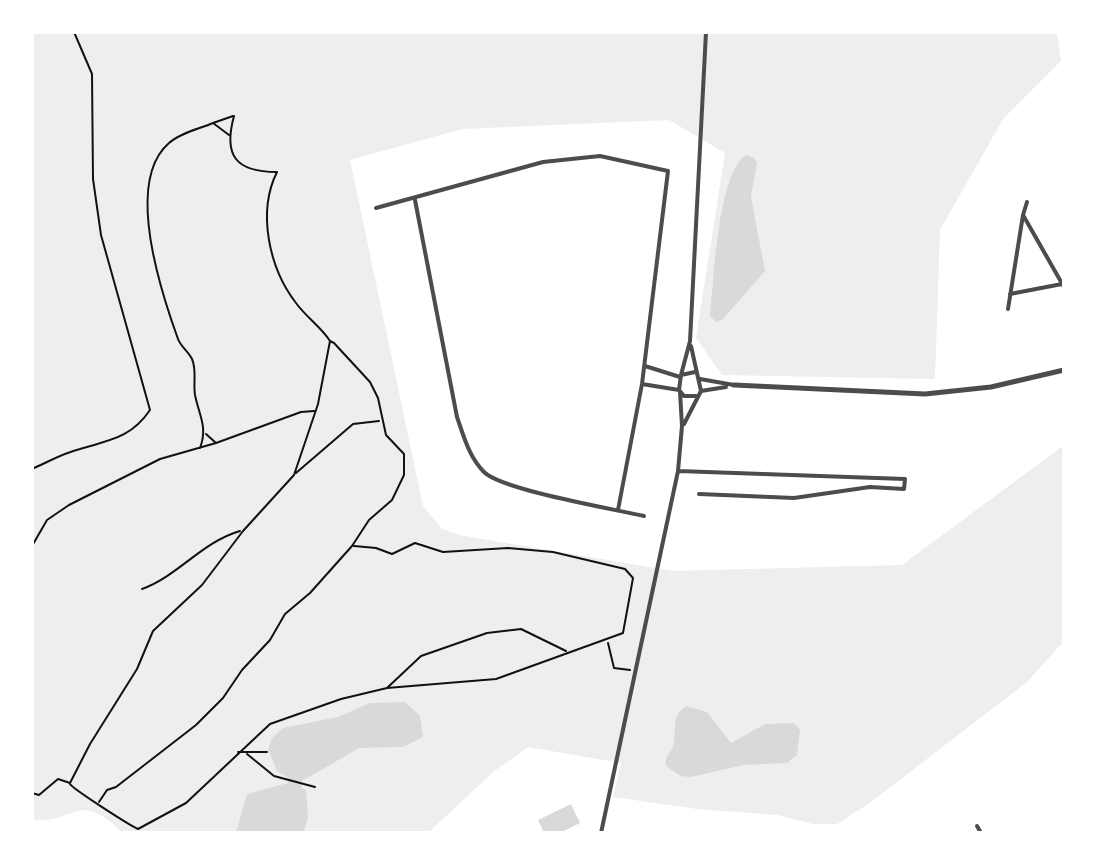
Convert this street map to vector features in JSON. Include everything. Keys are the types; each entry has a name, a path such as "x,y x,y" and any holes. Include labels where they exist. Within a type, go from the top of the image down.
{"street":[{"path":"601,833 678,471 682,426 681,376 690,341 706,32"},
{"path":"376,208 543,162 600,156 668,171 642,384 618,510"},
{"path":"415,199 457,417 468,449 486,474 512,485 644,516"},
{"path":"1008,309 1027,202"},
{"path":"1010,294 1063,286 1023,215"},
{"path":"682,426 700,393 690,341"},
{"path":"644,366 681,376 693,371 699,376 734,385 925,394 991,387 1064,370"},
{"path":"642,384 680,391 688,398 734,385"},
{"path":"678,471 905,479 904,489 870,487 822,496 699,494"},
{"path":"977,826 981,833"}],"path":[{"path":"32,469 76,450 119,440 139,427 150,410 101,235 93,179 92,74 74,32"},
{"path":"99,802 107,790 116,787 196,725 223,698 285,614 352,546 369,520 392,500 404,475 404,454 392,443 380,421 378,398 370,382 288,291 270,239 266,201 277,172 255,172 243,167 233,156 229,135 234,116 176,138 160,153 155,161 145,214 164,303 178,340 193,360 195,393 205,432 216,443"},
{"path":"213,123 229,135"},
{"path":"294,475 315,411 330,341"},
{"path":"32,546 47,520 69,505 160,459 216,443 301,412 315,411"},
{"path":"70,783 90,744 137,669 153,631 202,585 243,531 294,475 353,424 380,421"},
{"path":"200,448 205,432"},
{"path":"142,589 162,581 191,557 243,531"},
{"path":"32,793 39,795 58,779 70,783 75,792 99,802 125,824 138,829 150,825 186,803 237,752 283,718 387,688 496,679 567,651 608,642 623,633 635,584 625,569 553,552 508,548 443,552 415,543 392,554 352,546"},
{"path":"387,688 421,656 487,633 521,629 567,651"},
{"path":"608,642 614,668 634,670"},
{"path":"237,752 267,752"},
{"path":"247,754 285,780 315,787"}],"shaded area":[{"path":"32,32 1057,32 1061,61 1003,119 940,230 935,379 722,375 696,338 725,153 669,120 462,129 350,160 423,506 442,529 459,535 673,571 902,565 1064,445 1064,641 1027,682 871,802 837,824 813,824 777,815 697,809 613,797 621,763 528,747 493,772 428,833 123,833 107,820 85,810 47,820 32,820"},
{"path":"746,155 757,163 751,197 765,271 722,320 716,322 710,316 723,206 736,166"},
{"path":"405,702 420,716 423,737 403,747 359,748 302,781 301,787 306,790 308,818 303,833 236,833 247,794 288,783 289,778 277,771 268,749 272,738 283,728 338,717 370,703"},
{"path":"686,706 707,712 731,743 765,724 794,723 800,730 797,755 787,763 743,765 691,777 681,776 666,766 666,762 673,745 677,717"},
{"path":"571,804 580,823 560,833 544,833 538,820"}]}
